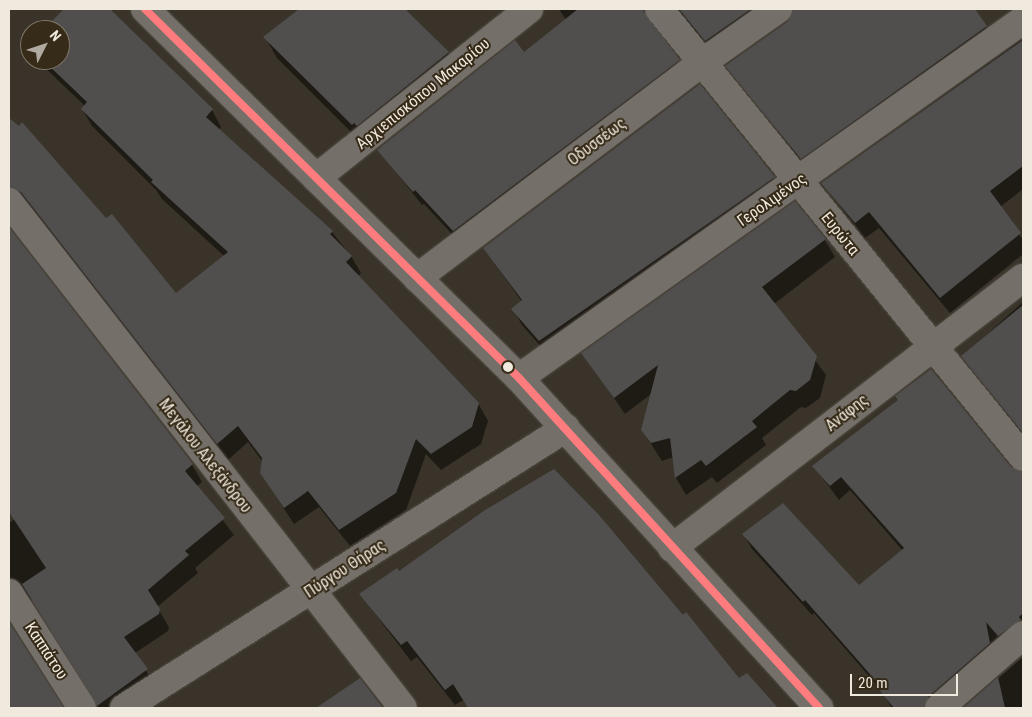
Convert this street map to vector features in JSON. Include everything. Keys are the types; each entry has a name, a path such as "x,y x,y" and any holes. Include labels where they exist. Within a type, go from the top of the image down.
{"street":[{"path":"145,9 519,378 819,708"},
{"name":"Αρχιεπισκόπου Μακαρίου","path":"316,178 529,9"},
{"name":"Ευρώτα","path":"660,9 932,348 1023,457"},
{"name":"Οδυσσέως","path":"417,278 702,62 778,9"},
{"name":"Γερολιμένος","path":"519,378 1023,20"},
{"name":"Μεγάλου Αλεξάνδρου","path":"9,202 309,592 403,708"},
{"name":"Ανάφης","path":"672,548 1023,278"},
{"name":"Πύργου Θήρας","path":"124,708 566,428"},
{"name":"Καππάτου","path":"9,593 82,708"},
{"path":"940,708 1023,635"}],"building":[{"path":"64,9 110,9 213,109 206,117 333,231 330,234 352,256 346,262 479,403 472,427 431,454 416,439 396,493 339,530 308,491 284,508 260,473 262,458 238,426 217,444 21,192 9,187 9,118 19,126 22,122 106,218 112,214 176,293 228,252 151,182 153,180 81,109 87,102 53,70 70,70 70,20 53,20"},
{"path":"299,9 405,9 449,52 357,126 354,123 352,125 263,37"},
{"path":"578,9 642,9 680,60 453,231 415,190 413,192 377,150 515,40 524,52"},
{"path":"679,9 751,9 705,41"},
{"path":"793,9 975,9 987,26 801,159 725,66 787,22"},
{"path":"1023,40 1023,166 990,191 1021,233 940,298 869,212 855,223 821,183"},
{"path":"700,84 775,177 539,341 511,309 522,300 483,248"},
{"path":"795,201 826,239 762,287 817,356 810,380 796,391 790,390 752,421 757,427 706,466 701,460 675,478 670,438 651,443 641,430 658,365 614,398 581,353"},
{"path":"9,227 193,464 185,471 225,518 185,551 189,555 148,590 160,609 159,614 124,637 148,669 97,706 22,584 46,568 9,512"},
{"path":"1023,305 1023,433 961,356"},
{"path":"931,369 1011,467 1023,472 1023,613 1019,617 1021,620 998,636 986,622 990,643 929,696 924,708 894,708 880,691 883,689 805,600 803,602 742,534 783,503 859,585 904,548 841,477 830,486 812,466 898,400 895,396"},
{"path":"554,469 599,515 683,615 686,612 739,678 747,673 778,708 468,708 453,684 445,690 407,641 401,645 359,594 397,568 399,571 485,510"},
{"path":"9,622 64,708 9,708"},
{"path":"998,677 1005,708 963,708"},
{"path":"360,678 383,708 316,708"}],"transit line":[{"path":"145,9 519,378 819,708"}]}
